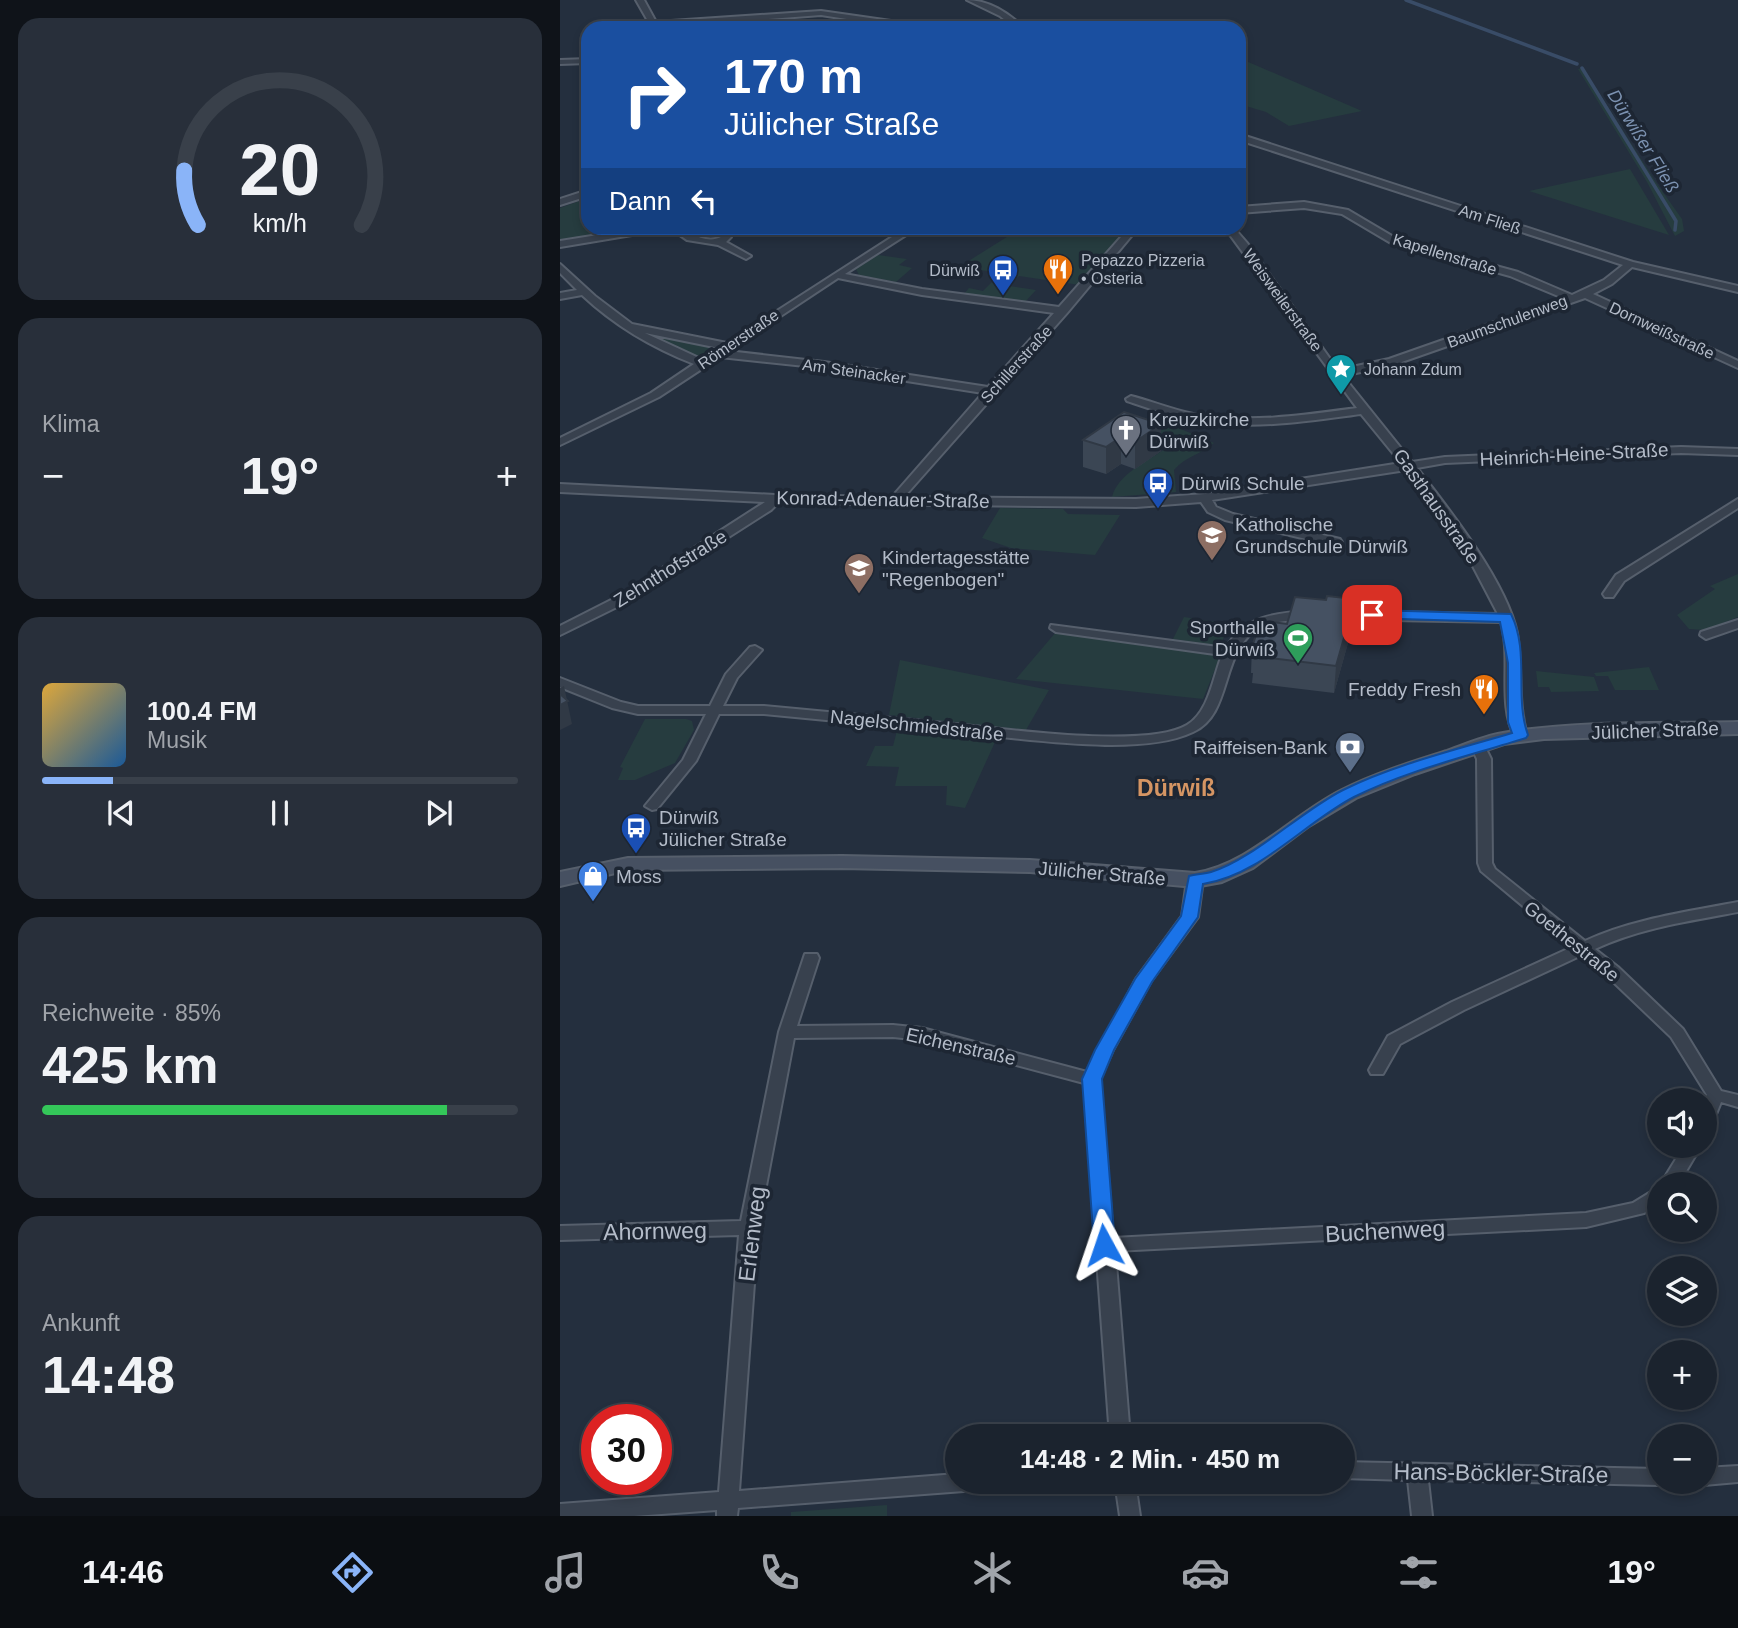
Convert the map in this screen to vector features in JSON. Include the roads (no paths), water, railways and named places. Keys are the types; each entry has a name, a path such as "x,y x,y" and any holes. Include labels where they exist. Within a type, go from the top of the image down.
{"street":[{"path":"640,0 652,21"},
{"path":"971,0 1003,13 1012,21"},
{"path":"719,21 821,13 877,21"},
{"path":"560,62 581,61"},
{"name":"Am Fließ","path":"1246,139 1630,264 1738,289"},
{"path":"560,202 581,194"},
{"name":"Kapellenstraße","path":"1246,209 1304,205 1345,212 1394,240 1514,274 1570,298"},
{"path":"560,244 614,235"},
{"path":"687,235 698,241 720,242 746,256"},
{"path":"720,242 726,237 724,235"},
{"name":"Römerstraße","path":"560,442 655,396 701,363 901,235"},
{"name":"Schillerstraße","path":"896,499 1128,235"},
{"name":"Weisweilerstraße","path":"1235,235 1255,258 1336,373"},
{"name":"Baumschulenweg","path":"1336,373 1392,362 1585,294 1608,282 1630,264"},
{"path":"560,267 582,292 635,333 701,363"},
{"path":"836,275 922,292 1063,311"},
{"path":"560,296 582,292"},
{"name":"Dornweißstraße","path":"1585,294 1738,365"},
{"path":"627,326 727,346"},
{"name":"Am Steinacker","path":"717,353 824,365 992,391"},
{"name":"Gasthausstraße","path":"1336,373 1411,466 1460,533 1486,576 1506,618 1515,663 1515,722 1520,735"},
{"path":"1130,400 1197,418 1216,420 1297,419 1366,410"},
{"name":"Heinrich-Heine-Straße","path":"1411,466 1445,460 1599,453 1681,450 1738,452"},
{"name":"Konrad-Adenauer-Straße","path":"560,488 775,499 1136,503 1205,498 1411,466"},
{"path":"1205,498 1212,509 1229,517 1336,542"},
{"name":"Zehnthofstraße","path":"560,631 623,599 767,507 775,499"},
{"path":"1609,594 1620,578 1738,503"},
{"name":"Nagelschmiedstraße","path":"560,682 638,710 764,710 1069,739 1112,740 1168,734 1193,727 1206,716 1228,652 1249,627 1264,620 1285,616 1506,618"},
{"path":"1706,635 1738,624"},
{"path":"1056,628 1228,652"},
{"path":"652,806 689,761 731,677 755,650"},
{"name":"Jülicher Straße","path":"560,879 628,864 881,862 1030,866 1195,880 1215,877 1245,863 1302,821 1349,794 1478,746 1520,735 1738,728"},
{"name":"Goethestraße","path":"1478,746 1485,759 1485,863 1488,872 1584,948 1677,1033 1710,1088"},
{"path":"1119,1424 1092,1079 1144,979 1190,917 1195,880"},
{"path":"1377,1069 1394,1040 1458,1006 1584,948 1645,925 1738,907"},
{"name":"Erlenweg","path":"727,1508 749,1228 787,1032 811,958"},
{"name":"Eichenstraße","path":"787,1032 893,1031 922,1034 1092,1079"},
{"path":"1717,1096 1738,1101"},
{"name":"Buchenweg","path":"1104,1245 1586,1220 1638,1208 1647,1202"},
{"name":"Ahornweg","path":"560,1233 749,1228"},
{"name":"Hans-Böckler-Straße","path":"1355,1470 1647,1477"},
{"path":"1417,1470 1422,1516"},
{"path":"1717,1476 1738,1474"},
{"path":"560,1513 727,1508 945,1484"},
{"path":"1127,1494 1130,1516"}],"waterway":[{"name":"Dürwißer Fließ","path":"1406,0 1577,64"},
{"name":"Dürwißer Fließ","path":"1582,68 1676,221 1675,230"}],"place":[{"name":"Pepazzo Pizzeria • Osteria","path":"1058,296"},
{"name":"Dürwiß","path":"1003,297"},
{"name":"Johann Zdum","path":"1341,396"},
{"name":"Kreuzkirche Dürwiß","path":"1126,457"},
{"name":"Dürwiß Schule","path":"1158,510"},
{"name":"Katholische Grundschule Dürwiß","path":"1212,562"},
{"name":"Kindertagesstätte \"Regenbogen\"","path":"859,595"},
{"name":"Sporthalle Dürwiß","path":"1298,665"},
{"name":"Freddy Fresh","path":"1484,716"},
{"name":"Raiffeisen-Bank","path":"1350,774"},
{"name":"Dürwiß Jülicher Straße","path":"636,855"},
{"name":"Moss","path":"593,903"}],"district":[{"name":"Dürwiß","path":"1176,788"}]}
